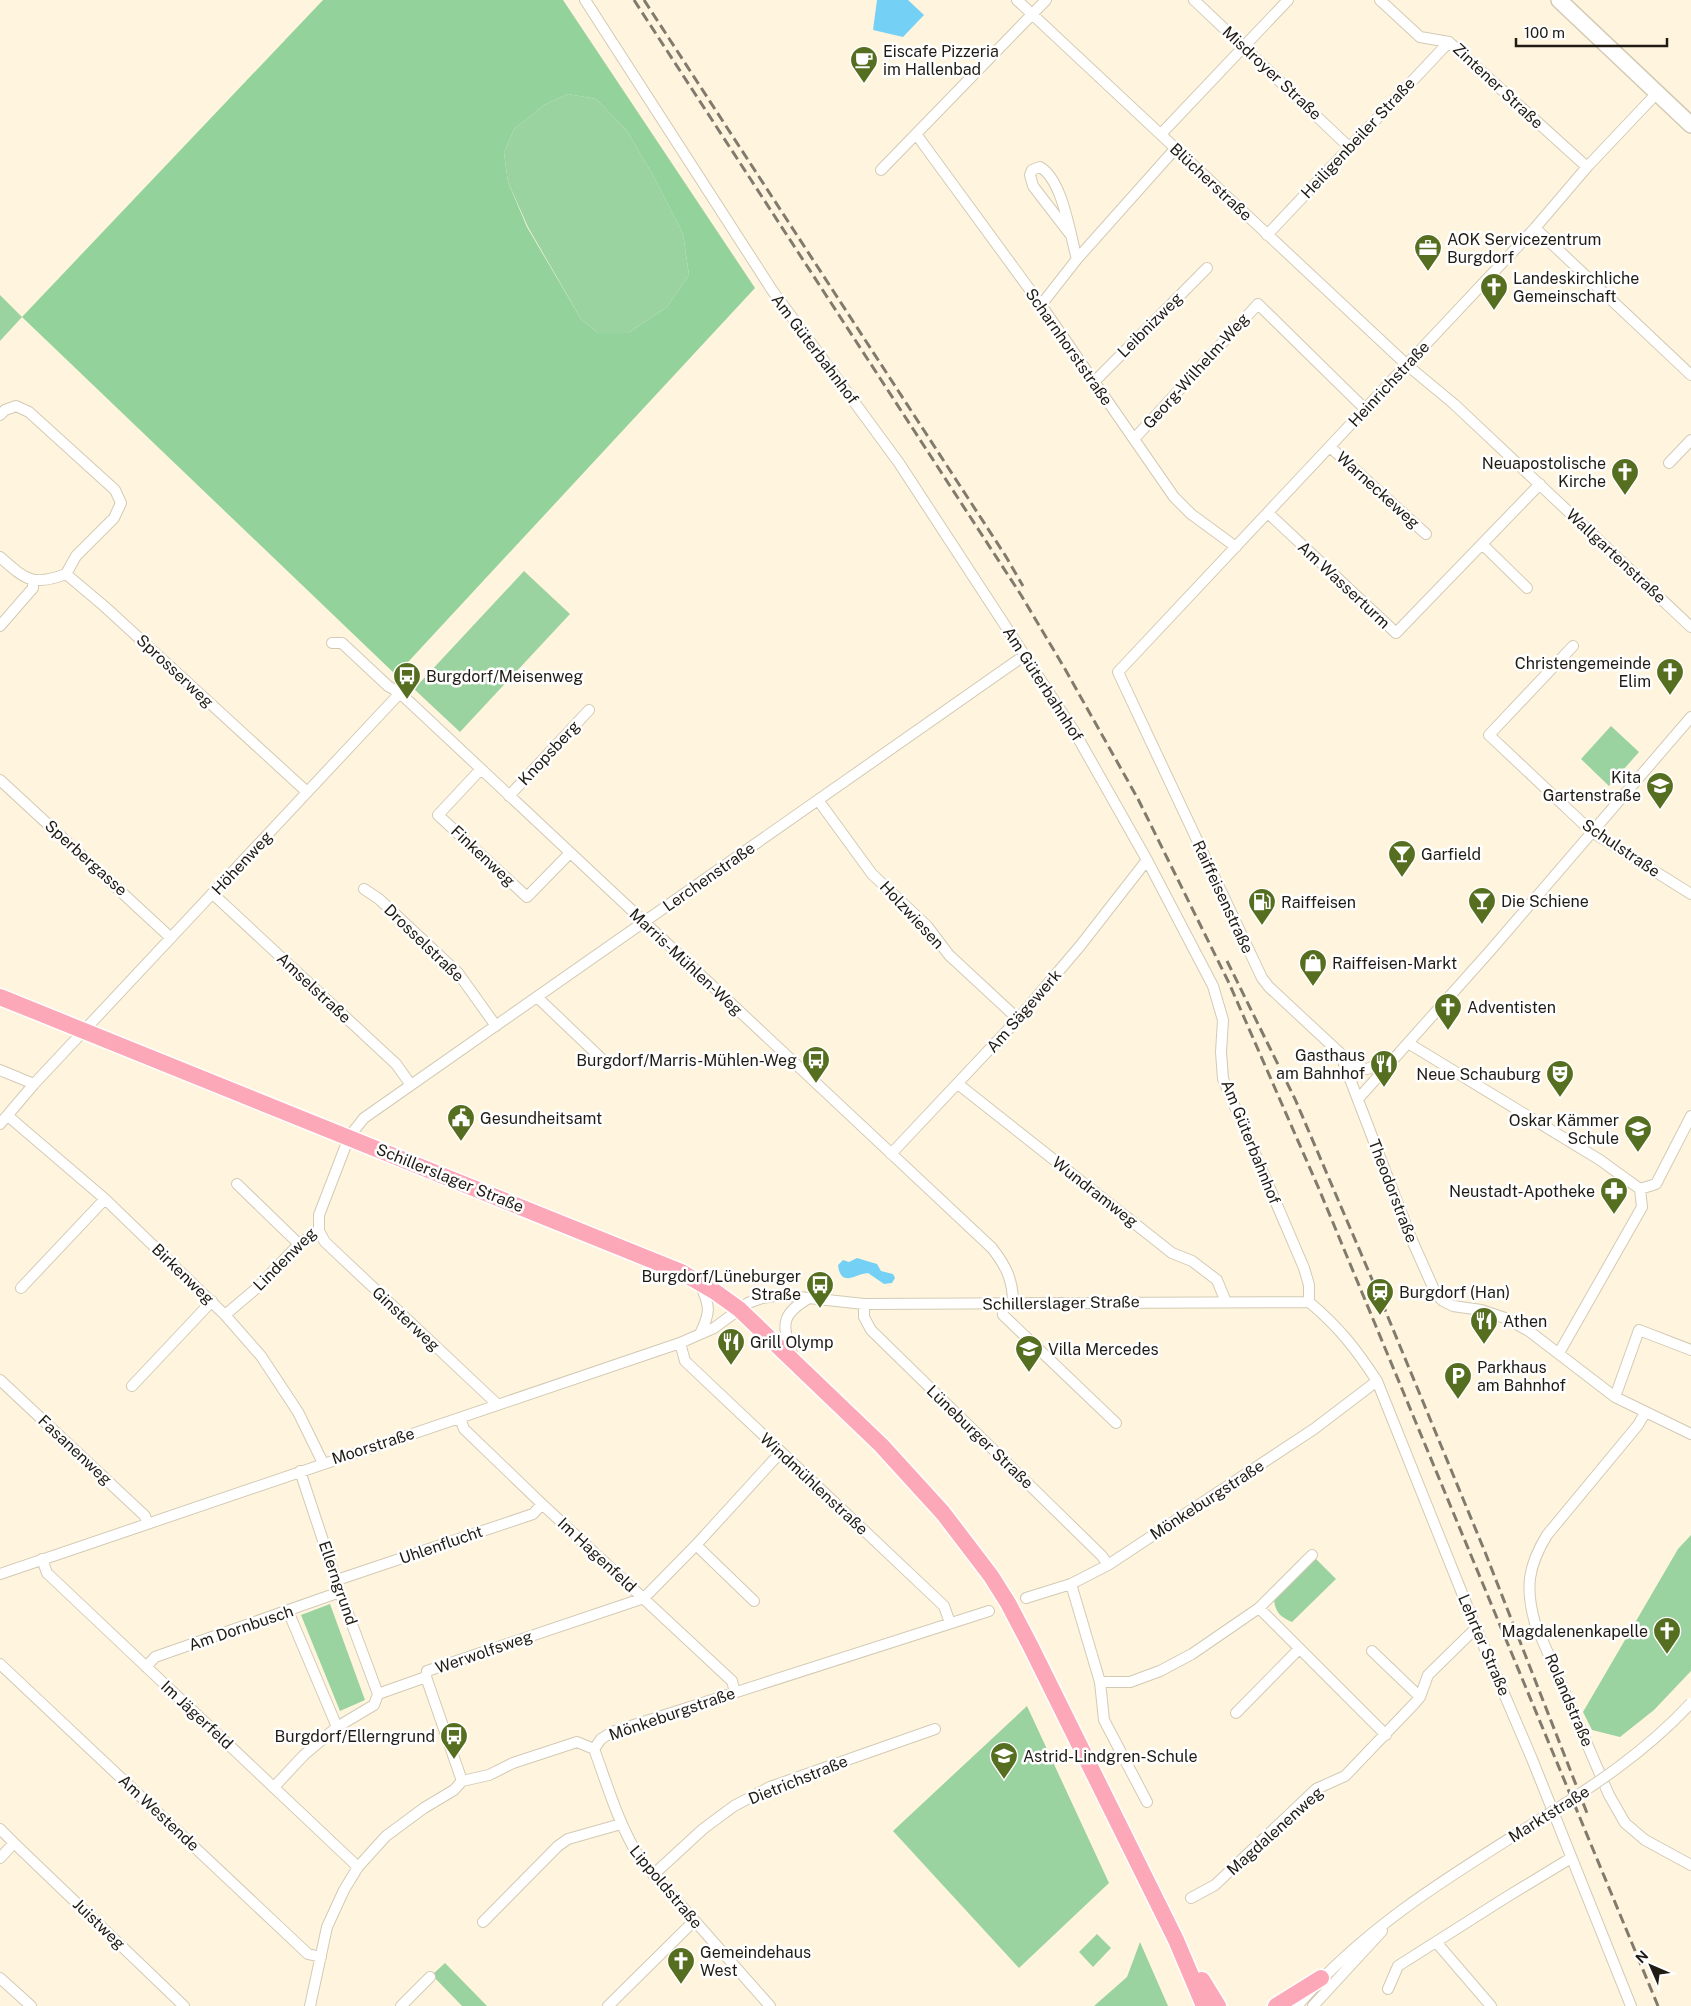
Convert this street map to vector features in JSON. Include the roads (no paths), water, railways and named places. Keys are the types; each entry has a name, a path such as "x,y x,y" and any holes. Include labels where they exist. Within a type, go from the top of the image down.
{"main road":[{"name":"Schillerslager Straße","path":"0,997 672,1268 700,1283 739,1309"},
{"path":"739,1309 795,1360 881,1445 943,1513 992,1576 1030,1645 1176,1940 1204,2006"},
{"path":"1176,1940 1218,2006"},
{"path":"1276,2006 1321,1978"}],"street":[{"name":"Am Güterbahnhof","path":"585,0 772,290 899,463 1025,655 1074,731 1148,860 1213,986 1223,1020 1221,1052 1223,1079 1304,1268 1309,1285 1310,1302"},
{"name":"Blücherstraße","path":"1016,0 1407,365"},
{"path":"880,170 1046,0"},
{"name":"Misdroyer Straße","path":"1194,0 1349,147"},
{"path":"1161,134 1245,48 1288,0"},
{"name":"Zintener Straße","path":"1380,0 1420,37 1449,42 1587,167"},
{"path":"1559,0 1691,124"},
{"name":"Heiligenbeiler Straße","path":"1267,235 1449,42"},
{"name":"Heinrichstraße","path":"1118,672 1535,228 1587,167 1657,93"},
{"name":"Scharnhorststraße","path":"916,134 1041,305 1174,497 1191,514 1236,547"},
{"path":"1041,305 1076,259 1175,149"},
{"path":"1070,234 1033,186 1030,175 1032,170 1040,168 1052,179 1065,206 1076,259"},
{"path":"1535,228 1691,375"},
{"name":"Leibnizweg","path":"1094,382 1206,268"},
{"name":"Georg-Wilhelm-Weg","path":"1134,439 1258,304 1365,409"},
{"name":"Wallgartenstraße","path":"1407,365 1454,404 1691,627"},
{"path":"0,415 5,410 16,406 29,412 114,490 120,503 114,518 76,556 66,574 53,579 33,580 22,576 0,557"},
{"path":"1669,463 1691,440"},
{"name":"Warneckeweg","path":"1330,446 1426,534"},
{"name":"Am Wasserturm","path":"1268,513 1396,633 1540,484"},
{"path":"1482,544 1526,588"},
{"name":"Sprosserweg","path":"66,574 104,606 307,792"},
{"path":"0,626 33,588 33,580"},
{"name":"Marris-Mühlen-Weg","path":"332,643 342,643 388,686 400,694 992,1248 1002,1261 1013,1285 1013,1303"},
{"name":"Schulstraße","path":"1573,646 1489,735 1592,832 1691,894"},
{"name":"Lerchenstraße","path":"349,1137 364,1118 1025,655"},
{"name":"Raiffeisenstraße","path":"1118,672 1262,978 1269,987 1340,1053 1358,1099"},
{"name":"Höhenweg","path":"0,1124 34,1084 400,694"},
{"name":"Knopsberg","path":"509,796 589,710"},
{"path":"1358,1099 1691,717"},
{"name":"Finkenweg","path":"481,769 438,815 527,897 570,853"},
{"name":"Sperbergasse","path":"0,780 171,938"},
{"name":"Holzwiesen","path":"818,800 872,874 927,926 949,955 1018,1019"},
{"name":"Am Sägewerk","path":"891,1154 1018,1019 1080,946 1148,860"},
{"name":"Drosselstraße","path":"364,889 379,899 458,973 496,1026"},
{"name":"Amselstraße","path":"213,894 389,1058 411,1085"},
{"path":"537,997 604,1061"},
{"path":"1408,1043 1600,1160 1640,1189 1642,1207 1559,1353"},
{"path":"1344,1064 1367,1069 1394,1059"},
{"path":"0,1070 34,1084"},
{"name":"Wundramweg","path":"958,1084 1172,1253 1192,1261 1217,1280 1226,1302"},
{"name":"Theodorstraße","path":"1358,1099 1393,1193 1436,1294 1448,1304 1481,1310 1505,1318 1529,1331 1615,1397 1691,1434"},
{"name":"Birkenweg","path":"8,1116 105,1199 225,1315 261,1356 298,1412 323,1463"},
{"path":"1640,1189 1656,1184 1691,1116"},
{"name":"Lindenweg","path":"225,1315 258,1287 299,1244 319,1230 319,1215 349,1137"},
{"path":"237,1184 299,1244"},
{"path":"20,1288 105,1199"},
{"name":"Ginsterweg","path":"319,1230 324,1242 497,1404"},
{"path":"700,1283 709,1308 708,1320 700,1334"},
{"name":"Schillerslager Straße","path":"739,1309 762,1298 781,1295 864,1304 1310,1302"},
{"path":"795,1360 784,1329 786,1320 790,1313 800,1304 812,1297"},
{"path":"132,1386 212,1301"},
{"name":"Lehrter Straße","path":"1310,1302 1332,1320 1359,1354 1377,1381 1631,2006"},
{"name":"Lüneburger Straße","path":"864,1304 864,1316 871,1330 1102,1556 1108,1565"},
{"path":"1002,1304 1003,1315 1116,1423"},
{"name":"Moorstraße","path":"0,1574 680,1343 714,1328 739,1309"},
{"path":"1615,1397 1639,1330 1691,1350"},
{"name":"Windmühlenstraße","path":"680,1343 685,1361 780,1453 944,1606 950,1623"},
{"name":"Fasanenweg","path":"0,1380 145,1516 147,1523"},
{"name":"Mönkeburgstraße","path":"1026,1598 1072,1584 1108,1565 1314,1429 1377,1381"},
{"name":"Rolandstraße","path":"1645,1413 1638,1426 1547,1535 1538,1550 1531,1568 1528,1587 1530,1606 1535,1622 1609,1795 1625,1823 1645,1840 1691,1865"},
{"name":"Im Hagenfeld","path":"460,1418 464,1429 732,1681 735,1692"},
{"path":"644,1598 696,1545 780,1453"},
{"name":"Ellerngrund","path":"300,1472 340,1592 378,1694"},
{"name":"Uhlenflucht","path":"337,1580 533,1514 542,1504"},
{"path":"696,1545 754,1602"},
{"path":"1100,1682 1130,1682 1160,1671 1192,1654 1259,1608 1312,1555"},
{"name":"Im Jägerfeld","path":"42,1559 47,1573 358,1867"},
{"path":"1072,1584 1100,1682 1104,1720 1147,1802"},
{"name":"Am Dornbusch","path":"146,1667 155,1657 288,1612 340,1592"},
{"name":"Werwolfsweg","path":"274,1787 304,1755 336,1727 374,1705 378,1694 426,1676 427,1671 644,1598"},
{"path":"1259,1608 1386,1734"},
{"name":"Mönkeburgstraße","path":"310,2006 326,1927 344,1890 358,1867 386,1836 424,1808 454,1790 462,1781 489,1775 512,1763 577,1742 594,1750 612,1732 989,1610"},
{"path":"288,1612 336,1727"},
{"name":"Magdalenenweg","path":"1191,1898 1215,1885 1316,1789 1345,1776 1420,1697 1428,1676 1476,1628"},
{"path":"1236,1713 1299,1649"},
{"path":"1372,1651 1420,1697"},
{"name":"Am Westende","path":"0,1664 308,1954 321,1957"},
{"path":"426,1676 462,1781"},
{"name":"Marktstraße","path":"1297,2006 1321,1978 1357,1945 1398,1913 1450,1876 1592,1788 1630,1760 1670,1726 1691,1703"},
{"name":"Dietrichstraße","path":"653,1875 702,1830 734,1806 770,1787 935,1729"},
{"name":"Lippoldstraße","path":"594,1750 629,1842 653,1875 770,2006"},
{"path":"483,1922 558,1846 568,1839 621,1824"},
{"name":"Juistweg","path":"0,1829 184,2006"},
{"path":"0,1858 14,1843"},
{"path":"1388,1989 1398,1966 1571,1858"},
{"name":"Marktstraße","path":"1313,2006 1398,1913"},
{"path":"608,2006 694,1921"},
{"path":"1436,1942 1491,2006"},
{"path":"401,2006 430,1977"},
{"path":"0,1978 30,2006"}],"water":[{"path":"877,0 908,0 924,15 903,37 873,30"},
{"path":"857,1258 877,1264 881,1271 893,1274 895,1278 892,1283 884,1284 868,1273 849,1278 842,1276 838,1265 843,1260 849,1262"}],"railway":[{"path":"634,0 1021,595 1138,799 1229,983 1319,1189 1658,2006"},
{"path":"644,0 1005,555 1023,586"},
{"path":"1227,961 1295,1099 1383,1305 1485,1552 1587,1813"}],"place":[{"name":"Eiscafe Pizzeria im Hallenbad","path":"864,84"},
{"name":"AOK Servicezentrum Burgdorf","path":"1428,272"},
{"name":"Landeskirchliche Gemeinschaft","path":"1494,311"},
{"name":"Neuapostolische Kirche","path":"1625,496"},
{"name":"Christengemeinde Elim","path":"1670,696"},
{"name":"Burgdorf/Meisenweg","path":"407,700"},
{"name":"Kita Gartenstraße","path":"1660,810"},
{"name":"Garfield","path":"1402,878"},
{"name":"Die Schiene","path":"1482,925"},
{"name":"Raiffeisen","path":"1262,926"},
{"name":"Raiffeisen-Markt","path":"1313,987"},
{"name":"Adventisten","path":"1448,1031"},
{"name":"Burgdorf/Marris-Mühlen-Weg","path":"816,1084"},
{"name":"Gasthaus am Bahnhof","path":"1384,1088"},
{"name":"Neue Schauburg","path":"1560,1098"},
{"name":"Gesundheitsamt","path":"461,1142"},
{"name":"Oskar Kämmer Schule","path":"1638,1153"},
{"name":"Neustadt-Apotheke","path":"1614,1215"},
{"name":"Burgdorf/Lüneburger Straße","path":"820,1309"},
{"name":"Burgdorf (Han)","path":"1380,1316"},
{"name":"Athen","path":"1484,1345"},
{"name":"Grill Olymp","path":"731,1366"},
{"name":"Villa Mercedes","path":"1029,1373"},
{"name":"Parkhaus am Bahnhof","path":"1458,1400"},
{"name":"Magdalenenkapelle","path":"1667,1655"},
{"name":"Burgdorf/Ellerngrund","path":"454,1760"},
{"name":"Astrid-Lindgren-Schule","path":"1004,1780"},
{"name":"Gemeindehaus West","path":"681,1985"}]}
